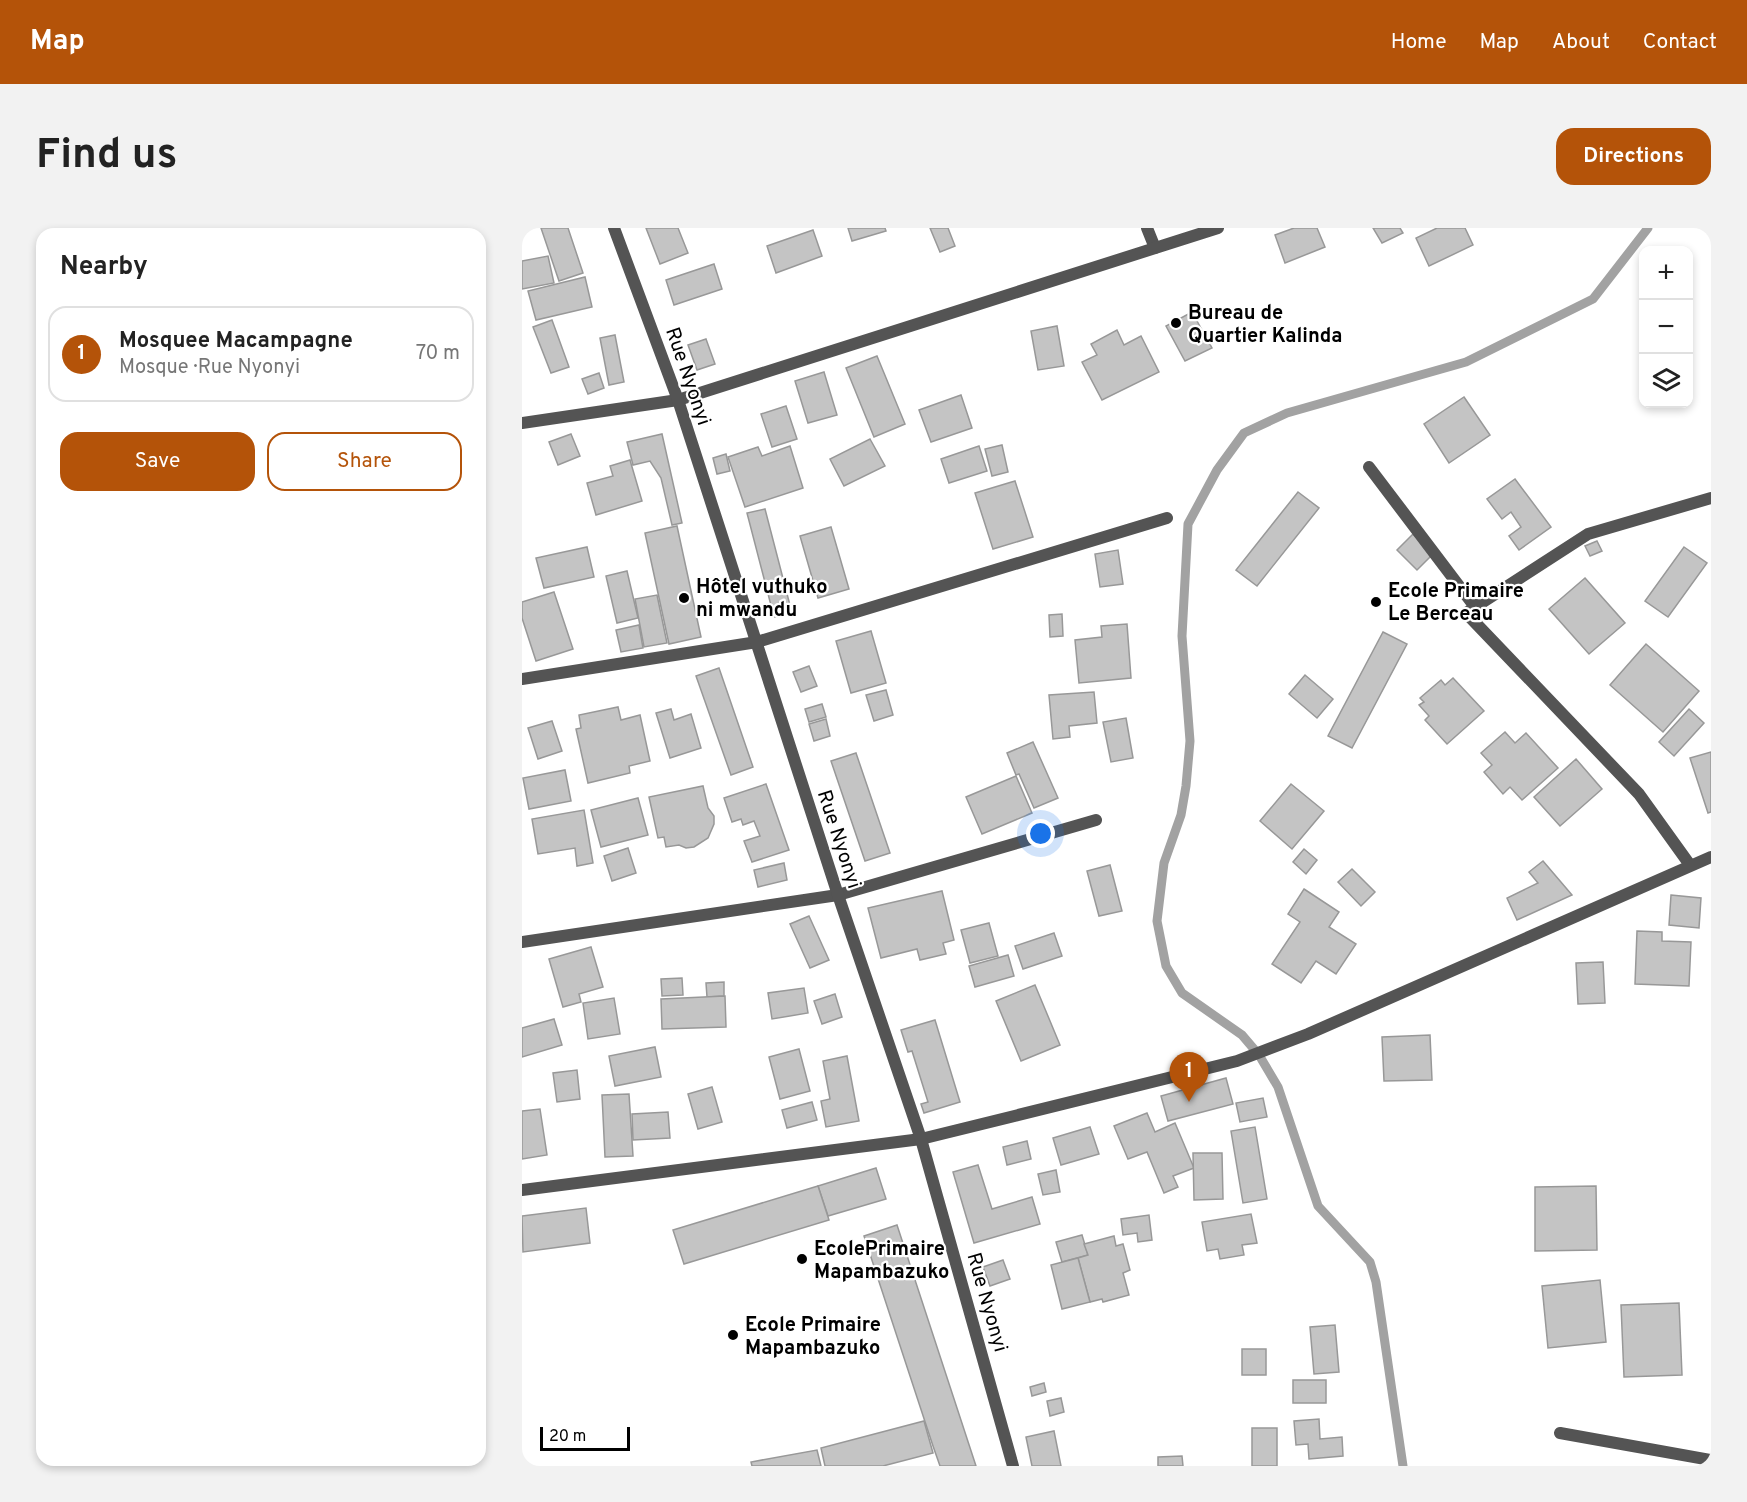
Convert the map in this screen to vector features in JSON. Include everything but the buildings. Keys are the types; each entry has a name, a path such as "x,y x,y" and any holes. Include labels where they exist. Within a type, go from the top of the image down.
{"street":[{"name":"Rue Nyonyi","path":"614,228 678,400 838,895 921,1139 1013,1466"},
{"path":"1147,228 1155,249"},
{"path":"522,423 678,400 1218,228"},
{"path":"1369,467 1475,607"},
{"path":"1690,865 1640,794 1466,613 1588,534 1711,498"},
{"path":"522,679 757,642 1167,518"},
{"path":"522,942 838,895 1096,820"},
{"path":"522,1190 921,1139 1237,1061 1308,1034 1711,856"},
{"path":"1560,1433 1711,1460"}],"waterway":[{"path":"1403,1466 1376,1282 1370,1262 1318,1206 1278,1087 1259,1055 1242,1035 1182,993 1166,966 1157,921 1164,863 1181,815 1190,741 1182,636 1188,524 1217,470 1244,433 1287,413 1466,362 1593,299 1648,228"}],"place":[{"name":"Bureau de Quartier Kalinda","path":"1176,323"},
{"name":"Hôtel vuthuko ni mwandu","path":"684,598"},
{"name":"Ecole Primaire Le Berceau","path":"1376,602"},
{"name":"Mosquee Macampagne","path":"1189,1102"},
{"name":"EcolePrimaire Mapambazuko","path":"802,1259"},
{"name":"Ecole Primaire Mapambazuko","path":"733,1335"}]}
